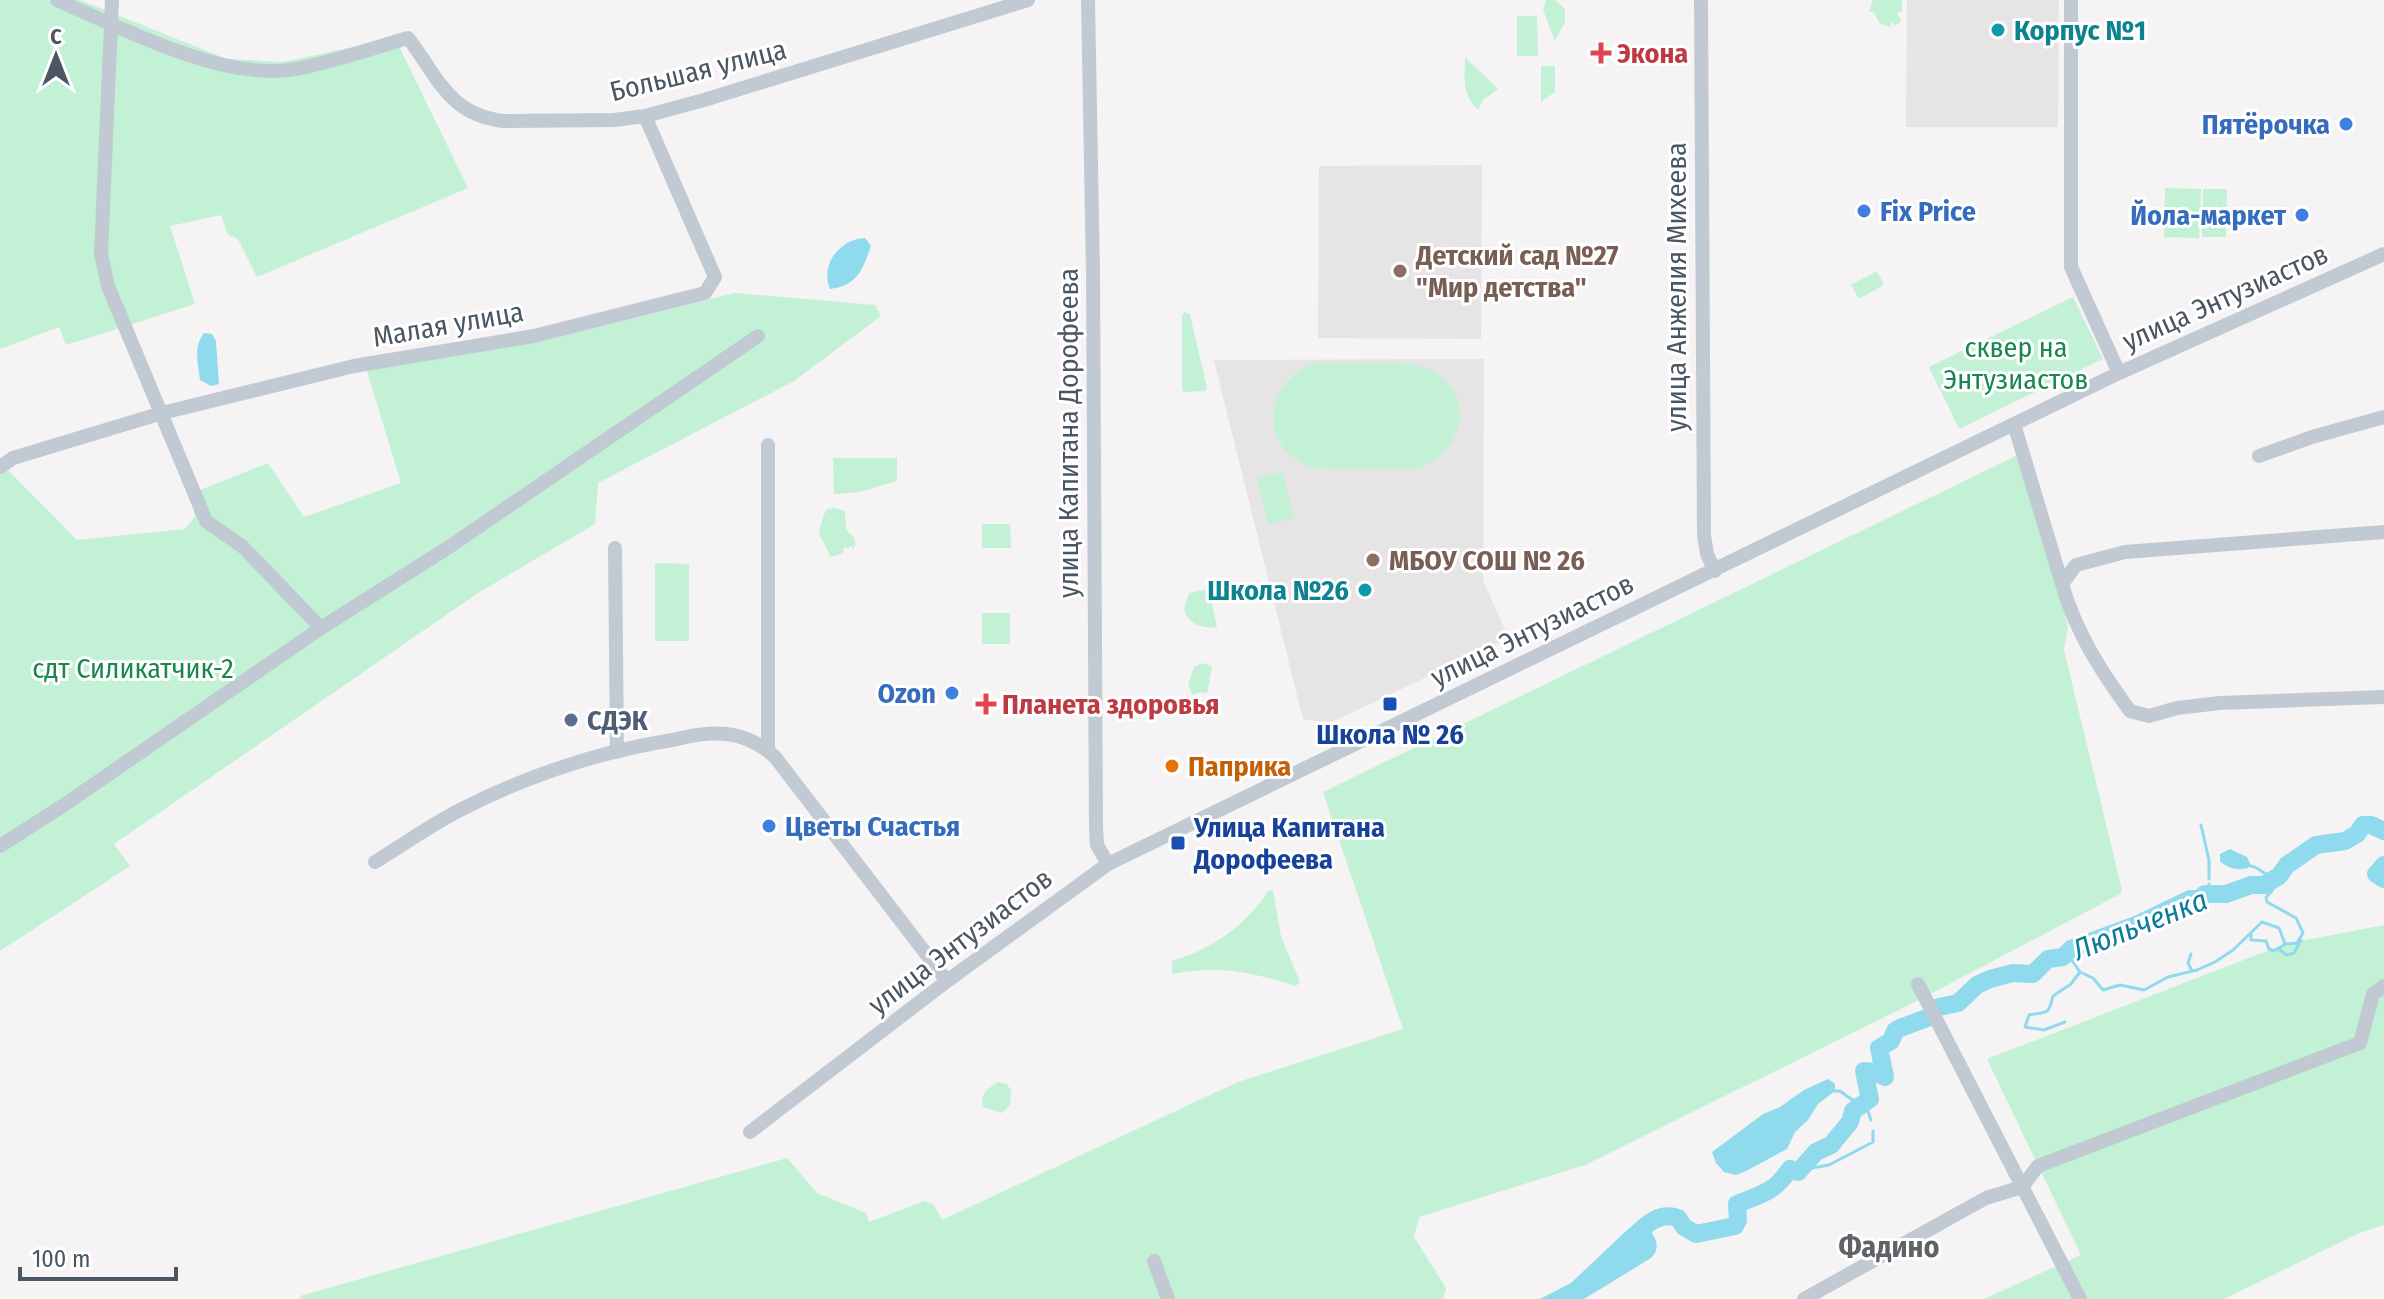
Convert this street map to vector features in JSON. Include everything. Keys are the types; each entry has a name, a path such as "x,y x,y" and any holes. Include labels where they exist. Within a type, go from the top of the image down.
{"street":[{"path":"57,0 111,24"},
{"path":"112,0 101,254 108,286 206,521 243,547 321,628"},
{"name":"Большая улица","path":"111,24 231,69 289,70 408,38 448,96 466,111 488,119 614,120 645,116 763,82 1028,0"},
{"name":"улица Капитана Дорофеева","path":"1088,0 1096,828 1097,845 1108,864"},
{"name":"улица Анжелия Михеева","path":"1701,0 1704,535 1706,550 1715,571"},
{"path":"2071,0 2071,267 2119,373"},
{"name":"Малая улица","path":"6,463 162,413 354,366 534,336 705,293 715,277 645,116"},
{"name":"улица Энтузиастов","path":"750,1132 947,981 1108,864 2119,373 2384,254"},
{"path":"0,846 321,628 449,547 758,336"},
{"path":"2259,456 2384,417"},
{"path":"2014,424 2072,618 2090,653 2130,711 2149,716 2177,708 2220,703 2384,697"},
{"path":"768,445 768,751"},
{"path":"2062,584 2076,565 2125,552 2384,532"},
{"path":"615,548 617,752"},
{"path":"375,862 458,811 525,781 617,752 706,734 729,734 749,739 768,751 947,981"},
{"path":"1918,984 2080,1299"},
{"path":"1804,1299 1986,1198 2022,1187 2038,1166 2360,1043 2373,994 2384,986"},
{"path":"1154,1261 1168,1299"}],"shaded area":[{"path":"1907,0 2059,0 2058,127 1906,127"},
{"name":"Детский сад №27 \"Мир детства\"","path":"1482,165 1481,339 1318,338 1319,166"},
{"name":"МБОУ СОШ № 26","path":"1484,359 1483,581 1509,638 1330,723 1303,719 1214,360"}],"green space":[{"path":"0,0 80,0 227,59 283,62 395,38 468,188 257,277 238,239 228,235 221,215 170,226 195,304 66,345 59,327 0,349"},
{"path":"1546,0 1555,0 1565,9 1565,22 1555,41 1543,10"},
{"path":"1873,0 1902,0 1902,12 1897,12 1901,22 1895,26 1891,21 1891,27 1880,24 1874,12 1869,12"},
{"path":"1517,16 1537,16 1538,56 1517,56"},
{"path":"1465,57 1498,89 1483,100 1478,110 1466,91"},
{"path":"1541,66 1555,66 1555,92 1541,102"},
{"path":"2165,188 2201,189 2199,238 2164,237"},
{"path":"2203,189 2227,189 2226,237 2202,237"},
{"path":"1877,271 1884,285 1859,299 1851,285"},
{"name":"сдт Силикатчик-2","path":"735,293 875,305 881,316 794,381 598,483 595,524 478,593 114,844 130,866 0,951 0,473 7,469 77,540 185,529 195,516 190,494 268,463 304,517 401,483 366,368 546,340"},
{"name":"сквер на Энтузиастов","path":"2073,297 2103,359 1959,429 1929,367"},
{"path":"1185,312 1190,315 1207,388 1205,391 1182,390 1182,315"},
{"path":"1313,363 1410,364 1431,370 1447,381 1456,395 1460,411 1458,428 1450,444 1437,458 1417,469 1314,468 1296,459 1283,447 1275,432 1273,417 1276,401 1284,387"},
{"path":"2020,454 2053,562 2068,627 2064,650 2122,890 2120,894 1917,1001 1585,1165 1419,1217 1414,1237 1446,1288 1443,1299 301,1299 300,1296 787,1158 817,1193 866,1213 869,1222 925,1201 934,1205 942,1220 1238,1082 1403,1029 1323,792"},
{"path":"833,458 897,458 897,481 859,492 834,494"},
{"path":"1283,472 1294,518 1268,524 1257,478"},
{"path":"834,508 845,511 846,530 853,536 857,548 854,544 854,549 844,547 843,553 831,557 821,539 820,526 826,510"},
{"path":"982,524 1010,524 1011,548 982,548"},
{"path":"655,563 689,564 689,641 655,641"},
{"path":"1209,589 1217,628 1196,624 1184,609 1189,593"},
{"path":"982,613 1010,613 1010,644 982,644"},
{"path":"1203,663 1212,667 1207,693 1193,695 1188,685 1194,667"},
{"path":"1269,890 1273,891 1281,936 1300,982 1296,986 1235,971 1205,970 1172,974 1172,961 1201,950 1227,934 1249,915"},
{"path":"2384,925 2384,1225 2359,1233 2224,1299 1984,1299 2081,1255 1987,1059 2285,944"},
{"path":"998,1082 1007,1084 1011,1091 1010,1105 1002,1113 983,1107 982,1098 986,1090"}],"water":[{"path":"865,238 871,246 858,275 847,284 830,289 828,271 834,254 848,243"},
{"path":"204,333 212,334 216,341 219,384 211,386 200,380 198,367 197,350"},
{"path":"2230,849 2247,857 2251,866 2240,869 2223,864 2220,854"},
{"path":"1828,1079 1835,1084 1835,1091 1818,1104 1808,1120 1795,1132 1787,1149 1736,1175 1724,1172 1716,1163 1712,1152 1763,1114"},
{"path":"1642,1224 1656,1240 1655,1254 1651,1258 1584,1299 1540,1299 1571,1283 1626,1231"}],"waterway":[{"path":"2201,825 2209,860 2209,879"},
{"name":"Люльченка","path":"1939,1007 1958,1003 1977,985 1990,979 2013,973 2033,974 2048,959 2063,957 2071,949 2136,925 2190,899 2199,899 2205,894 2226,894 2251,885 2264,885 2316,845 2345,841 2357,834 2363,825 2384,831"},
{"name":"Люльченка","path":"2384,865 2376,874 2384,879"},
{"path":"2080,972 2093,978 2103,990 2120,985 2144,990 2168,977 2215,962 2233,950 2262,922 2279,928 2285,944 2297,943 2303,933 2296,918 2267,902 2266,897 2272,891 2275,879 2251,866"},
{"path":"2209,884 2209,894"},
{"path":"2251,934 2251,940 2266,941 2269,949 2274,951 2284,945"},
{"path":"2280,950 2286,955 2294,953 2301,940"},
{"path":"2065,1022 2044,1030 2025,1027 2029,1015 2048,1010 2053,996 2071,984 2080,972 2069,951"},
{"path":"2191,954 2188,963 2192,971"},
{"name":"Люльченка","path":"1629,1241 1651,1222 1670,1216 1678,1218 1684,1227 1696,1234 1735,1226 1738,1220 1737,1204 1767,1191 1790,1169 1798,1172 1816,1152 1831,1145 1850,1122 1853,1111 1870,1099 1864,1071 1885,1077 1879,1048 1891,1041 1895,1031 1927,1018"},
{"path":"1835,1091 1865,1103 1871,1120"},
{"path":"1800,1170 1829,1165 1873,1142 1873,1131"}],"place":[{"name":"Корпус №1","path":"1998,30"},
{"name":"Экона","path":"1601,53"},
{"name":"Пятёрочка","path":"2346,124"},
{"name":"Fix Price","path":"1864,211"},
{"name":"Йола-маркет","path":"2302,215"},
{"name":"Детский сад №27 \"Мир детства\"","path":"1400,271"},
{"name":"МБОУ СОШ № 26","path":"1373,560"},
{"name":"Школа №26","path":"1365,590"},
{"name":"Ozon","path":"952,693"},
{"name":"Планета здоровья","path":"986,704"},
{"name":"Школа № 26","path":"1390,704"},
{"name":"СДЭК","path":"571,720"},
{"name":"Паприка","path":"1172,766"},
{"name":"Цветы Счастья","path":"769,826"},
{"name":"Улица Капитана Дорофеева","path":"1178,843"}],"district":[{"name":"Фадино","path":"1889,1247"}]}
